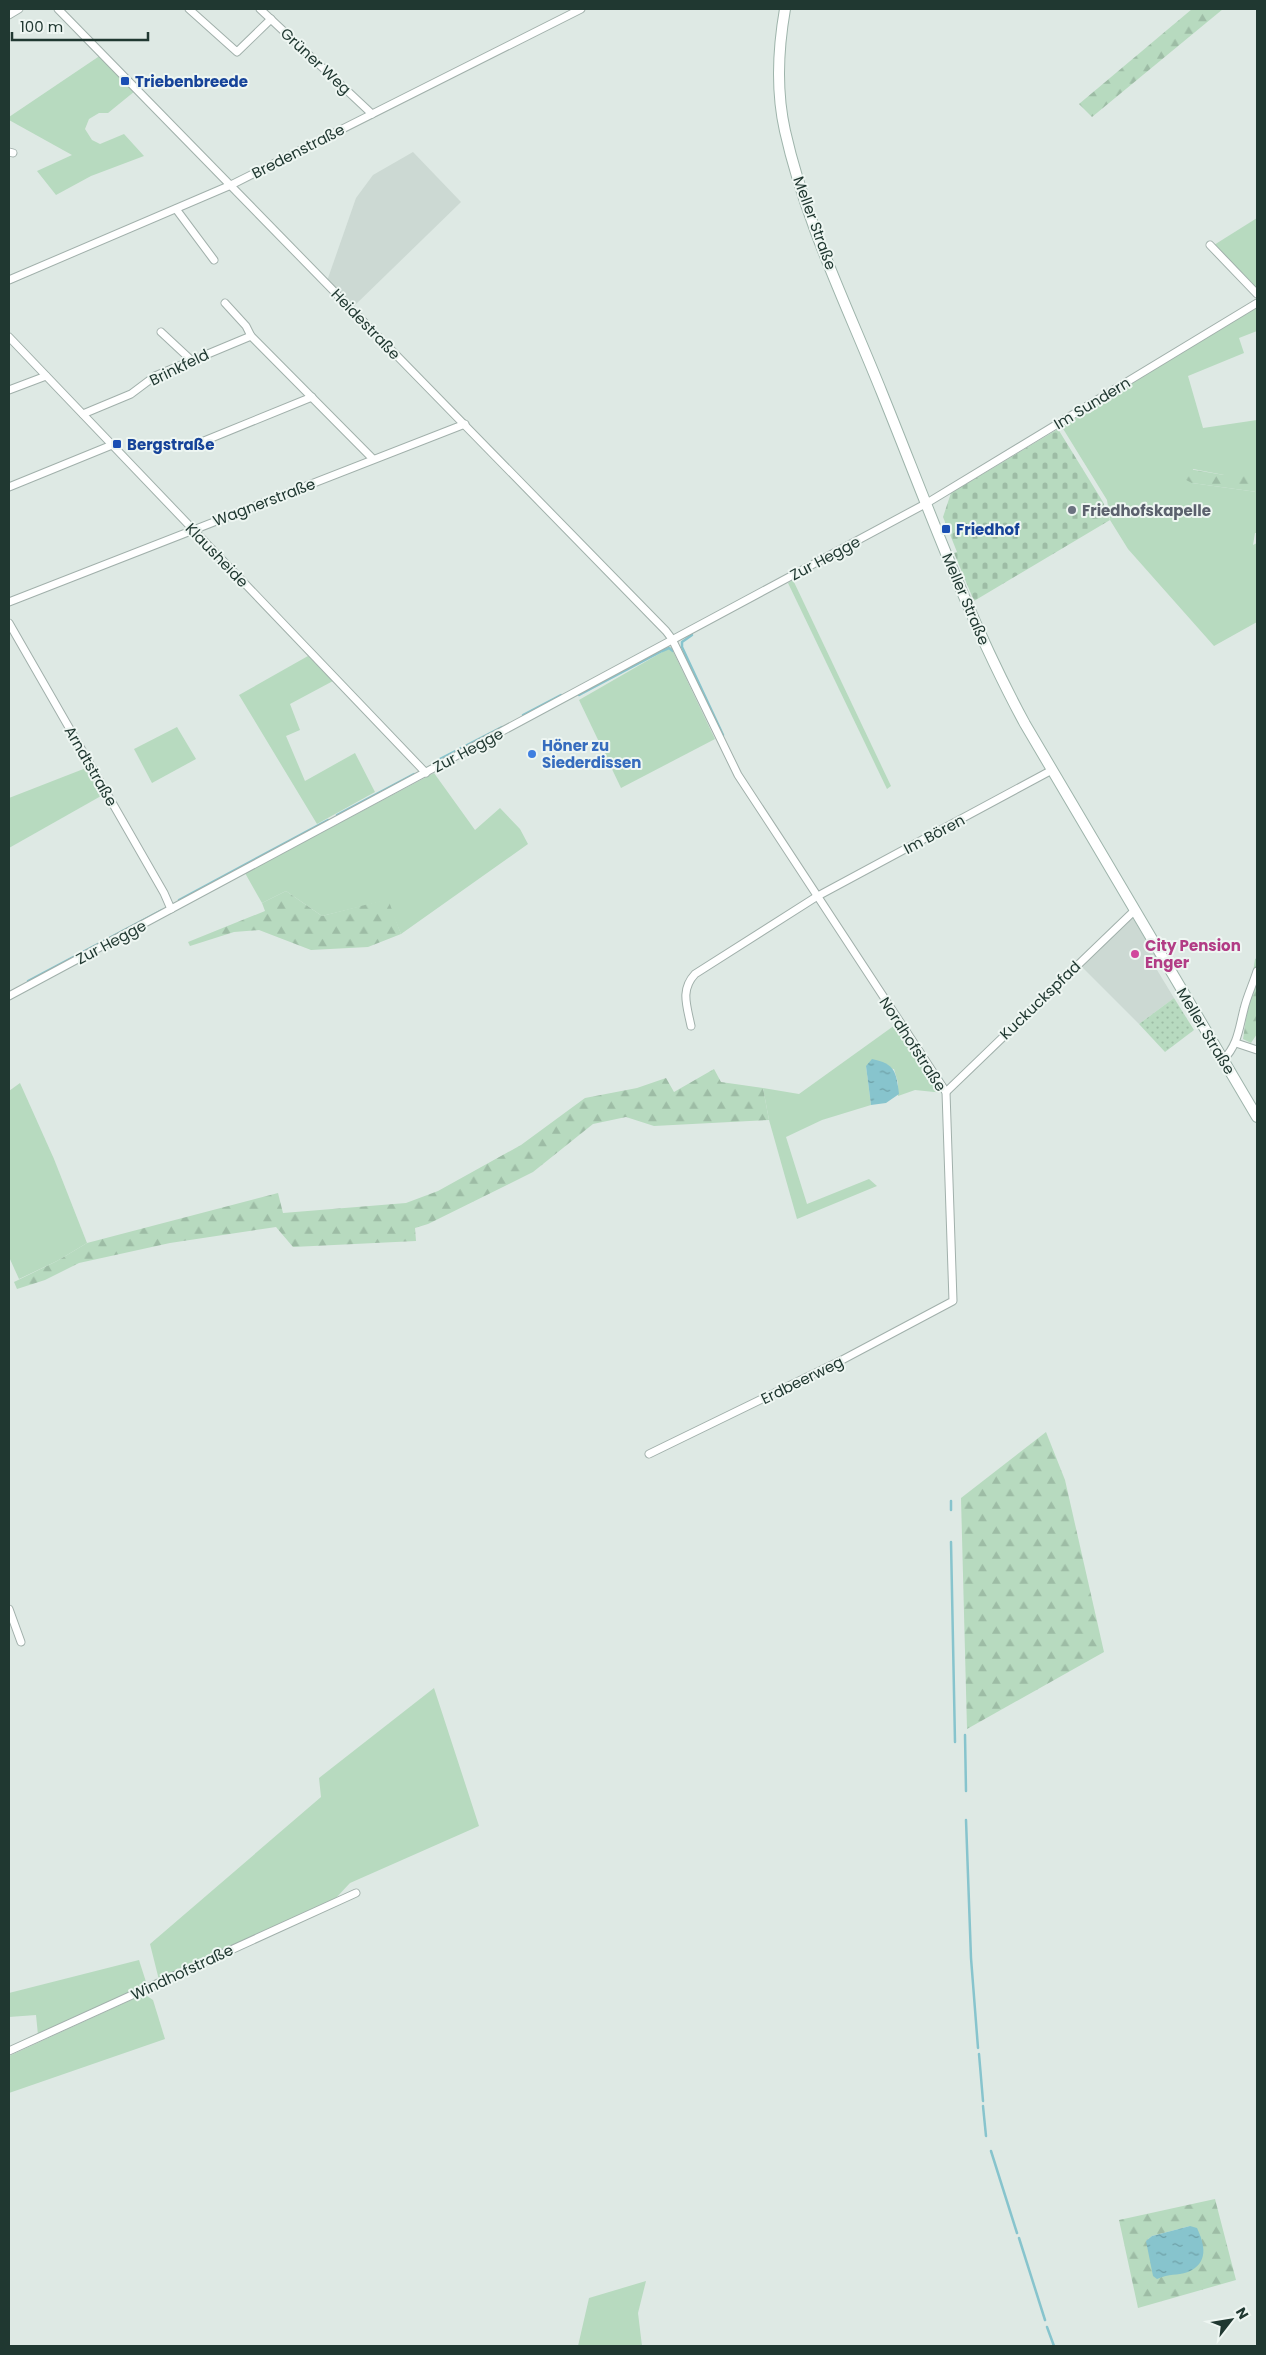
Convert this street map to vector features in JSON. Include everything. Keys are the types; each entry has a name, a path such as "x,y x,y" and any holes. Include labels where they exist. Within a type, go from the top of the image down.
{"main road":[{"name":"Meller Straße","path":"785,9 780,47 779,92 785,130 798,176 825,252 1000,678 1052,770 1257,1117"}],"street":[{"path":"9,15 19,9"},
{"name":"Heidestraße","path":"58,9 672,639"},
{"path":"189,9 237,52 271,19"},
{"name":"Grüner Weg","path":"260,9 372,114"},
{"name":"Bredenstraße","path":"9,280 231,185 581,9"},
{"path":"176,209 214,260"},
{"path":"1210,244 1257,294"},
{"path":"225,303 246,326 251,336 373,460"},
{"name":"Im Sundern","path":"927,503 1257,303"},
{"path":"162,332 190,359"},
{"name":"Brinkfeld","path":"83,414 131,394 155,376 190,359 251,336"},
{"name":"Klausheide","path":"9,337 426,773"},
{"path":"9,390 46,376"},
{"path":"204,441 312,397"},
{"name":"Wagnerstraße","path":"9,602 464,424"},
{"path":"9,487 112,445"},
{"name":"Zur Hegge","path":"9,996 927,503"},
{"name":"Arndtstraße","path":"9,623 171,909"},
{"name":"Nordhofstraße","path":"672,639 738,776 946,1092 953,1301"},
{"name":"Im Bören","path":"816,897 1052,770"},
{"path":"691,1026 685,995 689,980 695,974 816,897"},
{"name":"Kuckuckspfad","path":"946,1092 1135,910"},
{"path":"1224,1060 1232,1052 1236,1043 1244,1007 1257,971"},
{"path":"1236,1043 1257,1050"},
{"name":"Erdbeerweg","path":"649,1454 842,1360 953,1301"},
{"path":"9,1610 21,1642"},
{"name":"Windhofstraße","path":"9,2051 356,1893"}],"shaded area":[{"path":"413,152 461,202 353,307 327,281 356,198 373,175"},
{"path":"1132,917 1159,962 1154,965 1174,998 1139,1024 1081,966"}],"green space":[{"path":"1192,9 1223,9 1092,117 1079,104"},
{"path":"101,55 135,91 108,113 99,113 89,119 85,129 92,140 100,144 124,134 144,156 91,176 56,195 37,171 72,155 9,120 9,117"},
{"path":"1257,218 1257,290 1214,245"},
{"path":"1257,307 1257,331 1239,338 1244,353 1188,376 1203,428 1257,420 1257,475 1224,475 1193,469 1192,483 1257,492 1257,533 1255,533 1253,545 1257,543 1257,622 1214,646 1128,549 1110,520 1107,500 1062,427 1197,341"},
{"path":"1058,429 1103,502 1110,520 974,601 954,553 957,552 943,517 951,493"},
{"path":"1189,469 1224,475 1257,475 1257,492 1192,483 1186,480 1185,472"},
{"path":"793,580 891,786 887,789 788,583"},
{"path":"671,647 715,739 621,788 579,700"},
{"path":"308,656 333,681 290,704 300,730 286,736 305,781 355,753 375,792 317,824 239,695"},
{"path":"177,727 196,759 152,783 134,749"},
{"path":"86,768 101,796 9,848 9,798"},
{"path":"434,773 475,830 500,808 520,829 528,844 401,934 387,900 322,916 286,891 262,903 245,873"},
{"path":"286,891 322,916 388,899 401,934 368,947 311,950 259,930 234,932 190,946 188,942 265,911 262,903"},
{"path":"1257,958 1257,1034 1251,1043 1243,1039 1255,959"},
{"path":"1174,998 1194,1030 1165,1052 1139,1024"},
{"path":"895,1025 899,1027 944,1093 915,1090 898,1096 898,1083 894,1069 866,1066 871,1105 822,1120 786,1137 807,1204 869,1179 877,1186 797,1219 769,1120 763,1088 799,1094"},
{"path":"714,1069 721,1082 763,1088 769,1120 654,1126 626,1117 593,1124 533,1172 428,1224 415,1228 416,1241 293,1247 276,1227 170,1243 79,1263 45,1280 17,1289 14,1282 57,1261 87,1243 278,1193 283,1213 406,1203 438,1191 521,1145 585,1098 637,1088 666,1078 674,1092"},
{"path":"20,1083 54,1159 87,1243 57,1261 19,1279 9,1257 9,1091"},
{"path":"1046,1432 1065,1480 1104,1652 967,1729 961,1498"},
{"path":"434,1688 479,1826 350,1883 335,1899 159,1980 150,1944 321,1797 319,1778"},
{"path":"139,1960 147,1985 38,2035 36,2015 9,2017 9,1993"},
{"path":"144,1994 153,2000 165,2039 9,2093 9,2056"},
{"path":"1215,2199 1236,2280 1138,2308 1119,2220","holes":["1190,2226 1176,2274 1168,2274 1146,2241 1152,2236"]},
{"path":"646,2281 638,2313 642,2346 578,2346 589,2298"}],"water":[{"path":"872,1059 890,1066 897,1080 899,1094 886,1103 871,1105 866,1066"},
{"path":"1190,2226 1197,2228 1202,2241 1203,2253 1199,2264 1188,2272 1157,2279 1153,2276 1146,2241 1152,2236"}],"waterway":[{"path":"692,635 682,642 682,647 723,735"},
{"path":"579,695 662,651 669,648 673,651"},
{"path":"523,715 561,695"},
{"path":"434,762 502,727"},
{"path":"337,815 414,774"},
{"path":"179,900 328,820"},
{"path":"28,981 162,910"},
{"path":"938,1073 941,1078"},
{"path":"951,1501 951,1510"},
{"path":"951,1542 955,1742"},
{"path":"965,1735 966,1791"},
{"path":"966,1820 971,1958 978,2048"},
{"path":"979,2054 983,2101"},
{"path":"983,2106 986,2136"},
{"path":"991,2151 1017,2233"},
{"path":"1019,2238 1045,2320"},
{"path":"1047,2327 1054,2346"}],"place":[{"name":"Triebenbreede","path":"125,81"},
{"name":"Bergstraße","path":"117,444"},
{"name":"Friedhofskapelle","path":"1072,510"},
{"name":"Friedhof","path":"946,529"},
{"name":"Höner zu Siederdissen","path":"532,754"},
{"name":"City Pension Enger","path":"1135,954"}]}
